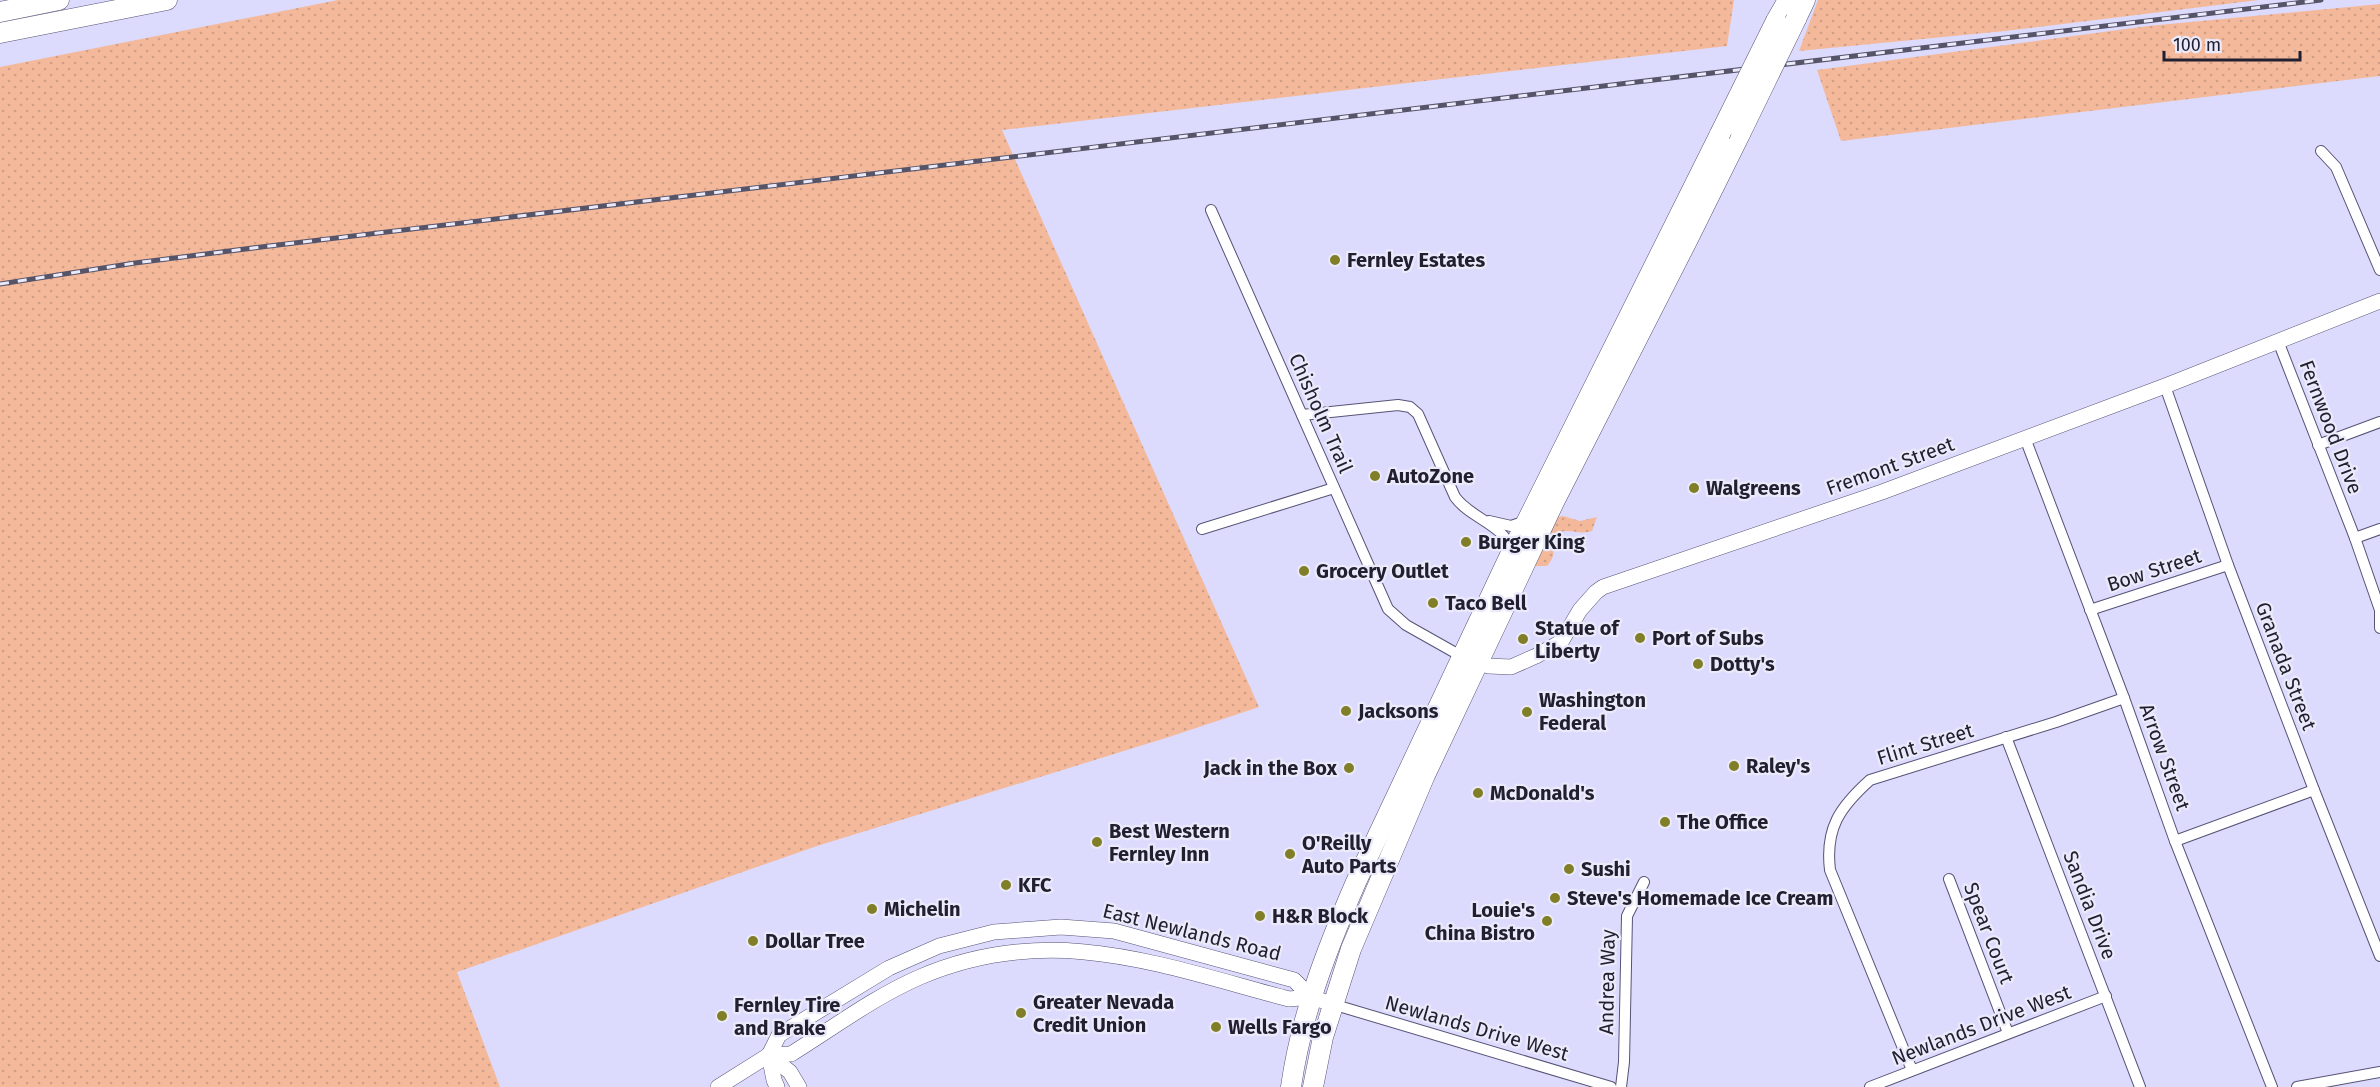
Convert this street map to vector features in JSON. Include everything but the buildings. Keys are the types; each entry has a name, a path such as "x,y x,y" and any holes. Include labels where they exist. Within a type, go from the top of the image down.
{"highway":[{"path":"0,12 59,0"},
{"path":"0,33 167,0"},
{"path":"1776,21 1780,0"},
{"path":"1313,1087 1332,1004 1366,910 1425,775 1512,551 1788,0"},
{"path":"1291,1087 1311,997 1341,916 1469,660 1554,502 1689,237 1798,9 1805,0"}],"street":[{"path":"2321,151 2336,166 2380,270"},
{"name":"Chisholm Trail","path":"1211,210 1388,609 1406,625"},
{"name":"Fremont Street","path":"1406,625 1469,660 1511,667 1521,664 1561,642 1580,610 1603,587 1797,523 2165,386 2380,301"},
{"name":"Fernwood Drive","path":"2278,341 2355,538 2380,610 2380,628"},
{"name":"Granada Street","path":"2165,386 2228,565 2314,790 2377,938 2380,956"},
{"path":"1302,415 1398,405 1410,407 1418,414 1455,497 1463,507 1506,536 1512,551"},
{"path":"2318,445 2380,422"},
{"name":"Arrow Street","path":"2025,438 2124,698 2175,841 2272,1087"},
{"path":"1202,529 1335,488"},
{"path":"1486,521 1511,526 1527,521"},
{"path":"2355,538 2380,529"},
{"name":"Bow Street","path":"2090,610 2228,565"},
{"name":"Flint Street","path":"1912,1071 1830,870 1828,852 1830,834 1847,800 1870,780 2124,698"},
{"name":"Sandia Drive","path":"2006,737 2140,1087"},
{"path":"2175,841 2314,790"},
{"name":"Spear Court","path":"1949,879 2008,1033"},
{"name":"Andrea Way","path":"1621,1087 1624,1062 1627,916 1644,882"},
{"name":"East Newlands Road","path":"770,1056 779,1035 906,959 959,940 994,932 1037,927 1114,931 1294,980 1311,997"},
{"path":"936,971 938,960 943,952 959,940"},
{"name":"East Newlands Road","path":"718,1087 770,1056 791,1054 888,993 936,971 973,959 1009,952 1072,950 1115,954 1288,999 1311,997 1332,1004"},
{"name":"Newlands Drive West","path":"1870,1087 2106,996"},
{"name":"Newlands Drive West","path":"1332,1004 1611,1087"},
{"path":"770,1056 774,1082 777,1087"},
{"path":"770,1056 790,1072 799,1087"},
{"path":"2297,1087 2380,1072"}],"shaded area":[{"path":"338,0 1734,0 1727,46 1002,130 1259,707 817,846 457,972 500,1087 0,1087 0,67"},
{"path":"1818,0 2259,0 2005,31 1799,51"},
{"path":"2380,4 2380,76 1841,141 1817,70 2148,26"},
{"path":"1563,516 1580,521 1597,517 1592,531 1563,531 1555,536 1550,563 1547,566 1533,566 1558,517"}],"railway":[{"path":"0,284 135,263 261,247 2321,0"}],"place":[{"name":"Fernley Estates","path":"1335,260"},
{"name":"AutoZone","path":"1375,476"},
{"name":"Walgreens","path":"1694,488"},
{"name":"Burger King","path":"1466,542"},
{"name":"Grocery Outlet","path":"1304,571"},
{"name":"Taco Bell","path":"1433,603"},
{"name":"Port of Subs","path":"1640,638"},
{"name":"Statue of Liberty","path":"1523,639"},
{"name":"Dotty's","path":"1698,664"},
{"name":"Jacksons","path":"1346,711"},
{"name":"Washington Federal","path":"1527,712"},
{"name":"Raley's","path":"1734,766"},
{"name":"Jack in the Box","path":"1349,768"},
{"name":"McDonald's","path":"1478,793"},
{"name":"The Office","path":"1665,822"},
{"name":"Best Western Fernley Inn","path":"1097,842"},
{"name":"O'Reilly Auto Parts","path":"1290,854"},
{"name":"Sushi","path":"1569,869"},
{"name":"KFC","path":"1006,885"},
{"name":"Steve's Homemade Ice Cream","path":"1555,898"},
{"name":"Michelin","path":"872,909"},
{"name":"H&R Block","path":"1260,916"},
{"name":"Louie's China Bistro","path":"1547,921"},
{"name":"Dollar Tree","path":"753,941"},
{"name":"Greater Nevada Credit Union","path":"1021,1013"},
{"name":"Fernley Tire and Brake","path":"722,1016"},
{"name":"Wells Fargo","path":"1216,1027"}]}
